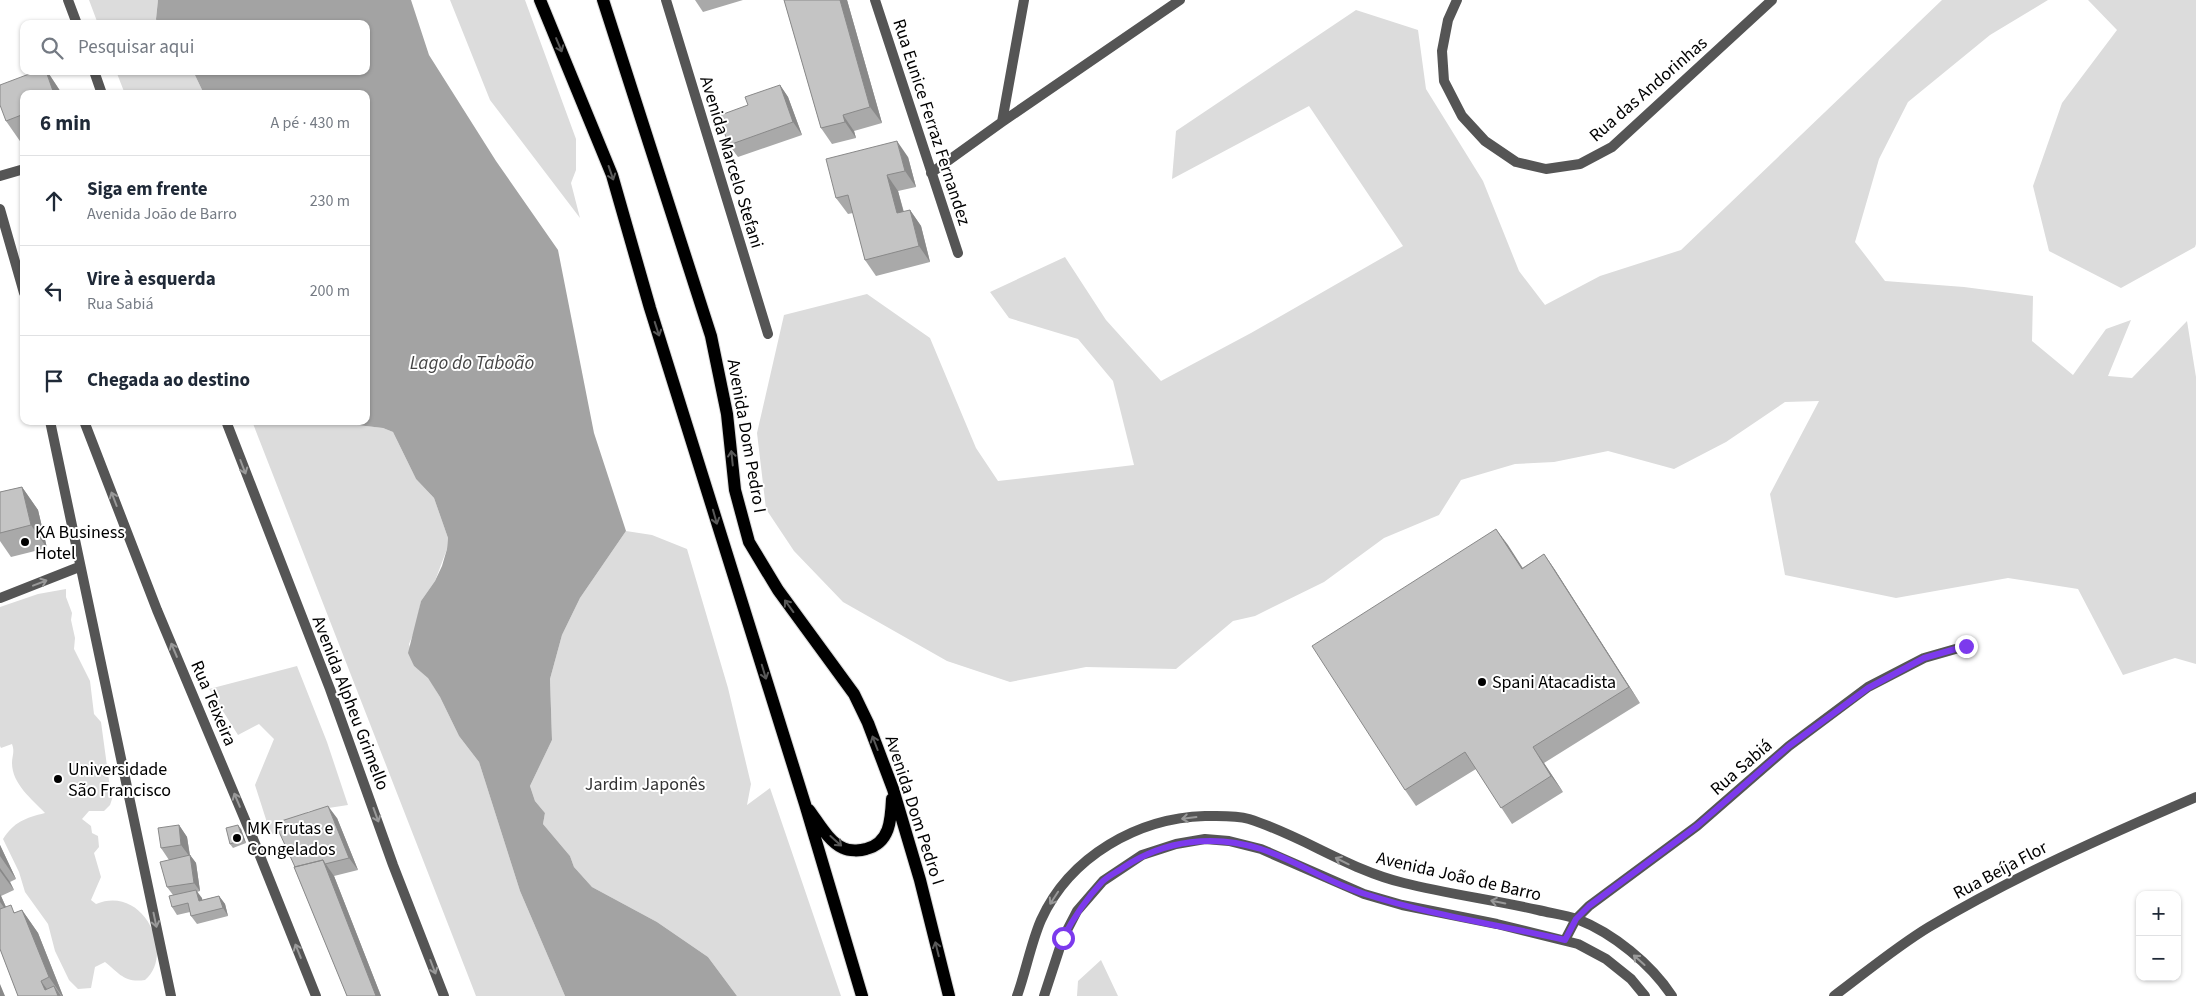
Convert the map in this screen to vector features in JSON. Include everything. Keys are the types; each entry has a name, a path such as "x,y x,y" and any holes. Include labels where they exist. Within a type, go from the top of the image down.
{"main road":[{"path":"540,0 612,175 650,308 805,804 862,996"},
{"name":"Avenida Dom Pedro I","path":"603,0 711,336 727,414 735,490 749,542 778,590 854,694 893,789 920,880 949,996"},
{"path":"805,804 832,840 843,848 861,850 874,847 886,838 891,821 893,789"}],"street":[{"path":"68,0 76,20"},
{"name":"Avenida Marcelo Stefani","path":"666,0 768,334"},
{"name":"Rua Eunice Ferraz Fernandez","path":"875,0 958,253"},
{"path":"1002,122 1024,0"},
{"path":"931,173 1180,0"},
{"name":"Rua das Andorinhas","path":"1457,0 1448,20 1442,51 1444,81 1462,116 1485,141 1516,162 1546,169 1580,164 1612,147 1772,0"},
{"path":"95,75 101,90"},
{"path":"0,176 20,170"},
{"path":"0,209 20,277"},
{"path":"51,425 79,567 171,996"},
{"name":"Rua Teixeira","path":"86,425 158,610 316,996"},
{"name":"Avenida Alpheu Grimello","path":"228,425 330,689 444,996"},
{"path":"0,598 79,567"},
{"name":"Rua Sabiá","path":"1565,940 1576,919 1589,906 1697,826 1789,746 1868,688 1924,658 1966,646"},
{"name":"Rua Beíja Flor","path":"1834,996 1927,928 1986,895 2072,851 2196,797"},
{"name":"Avenida João de Barro","path":"1017,996 1041,920 1056,894 1079,866 1110,843 1147,826 1188,817 1223,816 1246,818 1286,832 1370,873 1402,883 1576,919 1614,939 1640,960 1665,985 1672,996"},
{"path":"1044,996 1063,938 1077,911 1103,881 1142,855 1176,844 1205,839 1229,841 1261,849 1364,894 1402,905 1565,940 1606,959 1632,979 1645,996"}],"green space":[{"path":"89,0 158,0 156,20 96,20"},
{"path":"450,0 525,0 576,139 576,170 571,183 580,218 490,100"},
{"path":"1942,0 2048,0 1990,35 1908,102 1879,159 1855,242 1885,281 1964,287 2033,296 2032,341 2073,375 2106,329 2131,320 2108,376 2132,378 2187,321 2196,377 2196,664 2175,658 2123,675 2078,589 2008,578 1896,598 1785,575 1770,494 1819,401 1785,402 1726,442 1674,469 1608,451 1554,462 1515,464 1461,480 1439,515 1384,538 1324,582 1255,616 1233,621 1176,669 1086,667 1010,682 947,661 843,602 794,551 766,509 757,433 784,315 867,294 930,338 976,448 998,481 1134,465 1113,381 1078,339 1009,318 990,292 1065,257 1106,320 1161,381 1251,333 1403,246 1309,106 1172,179 1176,131 1356,10 1418,30 1426,89 1483,181 1519,271 1545,305 1600,276 1681,250"},
{"path":"2088,0 2196,0 2196,244 2195,247 2121,288 2049,251 2033,186 2062,103 2117,30"},
{"path":"118,75 195,75 202,90 123,90"},
{"path":"254,425 357,425 383,428 393,432 416,479 434,498 448,538 447,549 435,581 421,601 415,630 409,644 414,666 428,677 459,736 479,762 520,891 565,996 476,996"},
{"name":"Jardim Japonês","path":"626,531 652,535 687,549 728,688 751,784 747,805 770,788 841,996 737,996 708,957 657,922 592,887 574,867 570,856 543,824 545,813 535,801 530,786 552,740 550,679 562,635 580,598"},
{"name":"Universidade São Francisco","path":"66,589 66,597 72,613 71,620 75,638 74,649 90,681 94,714 101,722 110,788 113,796 110,805 104,811 89,811 82,819 91,826 92,833 98,836 99,847 94,853 101,877 91,900 96,904 113,901 129,904 141,913 150,926 156,940 157,955 154,969 145,980 127,979 105,962 95,967 91,988 78,989 69,980 55,951 48,924 25,892 19,872 3,839 11,828 21,821 45,813 24,791 15,778 12,763 12,744 1,748 0,746 0,607 38,594"},
{"path":"297,666 327,742 348,805 309,811 271,835 255,785 274,739 259,724 238,735 209,689"},
{"path":"1101,960 1118,996 1077,996 1078,981"}],"water":[{"name":"Lago do Taboão","path":"158,0 411,0 429,55 496,161 558,250 594,433 626,531 580,598 562,635 550,679 552,740 530,786 535,801 545,813 543,824 570,856 574,867 592,887 657,922 708,957 737,996 565,996 520,891 479,762 459,736 440,697 428,678 414,666 408,653 421,601 435,581 442,566 448,538 434,498 416,479 393,432 383,428 357,425 370,425 370,90 202,90 195,75 370,75 370,20 156,19"}],"building":[{"path":"784,0 840,0 870,107 843,115 845,122 821,128"},
{"path":"26,75 47,75 53,90 20,90 20,116 6,121 0,105 0,85"},
{"path":"780,85 793,122 729,145 718,116 748,105 745,97"},
{"path":"897,141 905,171 887,175 897,213 910,210 919,246 865,260 848,195 836,198 826,159"},
{"path":"22,487 31,525 0,533 0,492"},
{"name":"Spani Atacadista","path":"1496,529 1522,569 1544,554 1629,687 1533,747 1551,776 1501,808 1465,752 1405,790 1312,646"},
{"path":"328,806 349,858 325,864 323,860 295,867 275,823"},
{"path":"179,825 181,845 161,848 158,828"},
{"name":"MK Frutas e Congelados","path":"238,825 243,839 230,844 226,828"},
{"path":"190,855 194,883 167,887 160,862"},
{"path":"323,860 376,996 347,996 294,867"},
{"path":"196,890 199,901 219,896 223,908 191,916 188,903 172,907 169,896"},
{"path":"11,905 14,913 22,910 49,977 41,981 45,990 54,986 58,996 18,996 0,949 0,909"}],"place":[{"name":"KA Business Hotel","path":"25,542"},
{"name":"Spani Atacadista","path":"1482,682"},
{"name":"Universidade São Francisco","path":"58,779"},
{"name":"MK Frutas e Congelados","path":"237,838"}],"route":[{"path":"1063,938 1077,911 1103,881 1142,855 1176,844 1205,839 1229,841 1261,849 1326,879 1364,894 1402,905 1565,940 1576,919 1589,906 1697,826 1789,746 1868,688 1924,658 1966,646"}]}
